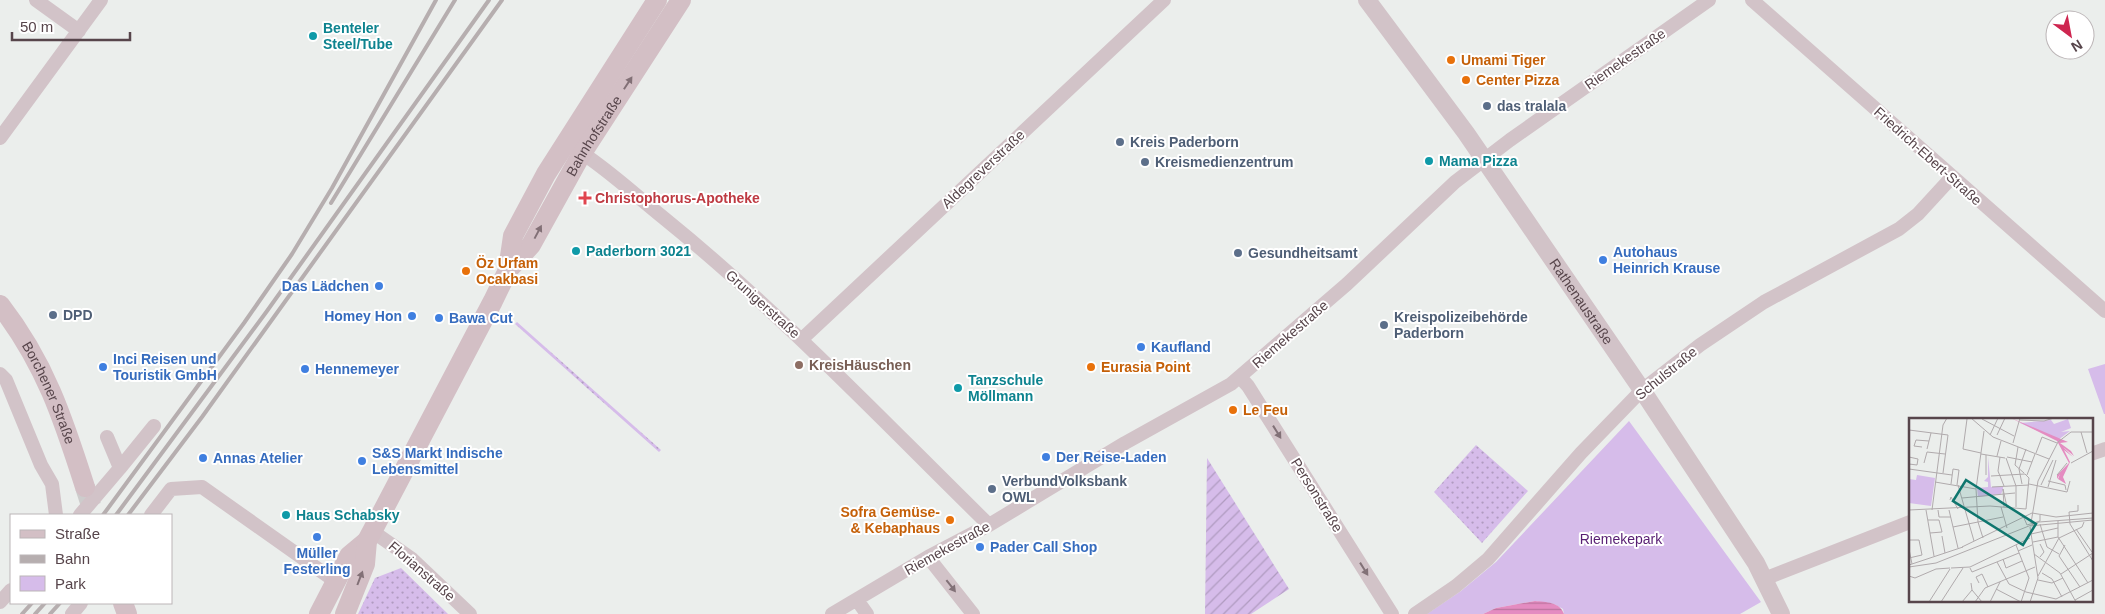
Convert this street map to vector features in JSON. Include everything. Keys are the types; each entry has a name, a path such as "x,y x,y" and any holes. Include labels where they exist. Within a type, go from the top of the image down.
{"main road":[{"name":"Bahnhofstraße","path":"508,270 513,236 565,143 657,0"},
{"name":"Bahnhofstraße","path":"345,614 365,564 370,536 508,270 531,245 582,153 681,0"},
{"name":"Borchener Straße","path":"0,305 24,337 41,368 63,420 85,487"},
{"name":"Bahnhofstraße","path":"319,614 349,556 370,536"}],"street":[{"path":"36,0 78,32"},
{"path":"0,138 101,0"},
{"name":"Aldegreverstraße","path":"802,339 1164,0"},
{"name":"Rathenaustraße","path":"1367,0 1484,160 1642,390 1764,579 1781,614"},
{"name":"Riemekestraße","path":"832,614 928,557 989,525 1125,443 1212,395 1240,377 1348,284 1455,182 1710,0"},
{"name":"Friedrich-Ebert-Straße","path":"1752,0 2105,311"},
{"name":"Grunigerstraße","path":"565,143 582,153 724,268 802,339 989,525"},
{"name":"Schulstraße","path":"1416,614 1456,586 1488,559 1581,453 1642,390 1700,345 1764,302 1899,229 1918,214 1952,177"},
{"path":"0,374 6,380 41,465 52,484 56,514"},
{"name":"Personstraße","path":"1240,377 1392,614"},
{"path":"81,514 154,426"},
{"path":"107,437 120,468"},
{"path":"2092,454 2105,449"},
{"path":"151,514 171,489 202,487 335,581"},
{"path":"1764,579 1909,522"},
{"name":"Florianstraße","path":"370,536 412,559 470,614"},
{"path":"928,557 973,614"},
{"path":"0,602 10,591"},
{"path":"857,600 867,614"}],"green space":[{"path":"517,322 661,450 659,452 515,324"},
{"path":"2105,364 2105,414 2104,414 2088,369"},
{"name":"Riemekepark","path":"1629,421 1761,602 1740,614 1564,614 1563,609 1554,604 1535,601 1496,608 1483,614 1427,614 1461,591 1496,562"},
{"path":"1476,445 1528,491 1482,543 1434,492"},
{"path":"1207,458 1289,589 1251,614 1205,614"},
{"path":"401,568 448,614 358,614 375,578"}],"shaded area":[{"path":"1535,601 1556,605 1564,614 1483,614 1496,608"}],"tunnel":[{"path":"85,487 94,514"}],"railway":[{"path":"104,514 244,323 292,254 332,188 436,0"},
{"path":"331,203 455,0"},
{"path":"117,514 267,311 489,0"},
{"path":"129,514 202,417 502,0"},
{"path":"22,614 31,604"},
{"path":"35,614 44,604"},
{"path":"50,614 59,604"}],"place":[{"name":"Benteler Steel/Tube","path":"313,36"},
{"name":"Umami Tiger","path":"1451,60"},
{"name":"Center Pizza","path":"1466,80"},
{"name":"das tralala","path":"1487,106"},
{"name":"Kreis Paderborn","path":"1120,142"},
{"name":"Mama Pizza","path":"1429,161"},
{"name":"Kreismedienzentrum","path":"1145,162"},
{"name":"Christophorus-Apotheke","path":"585,198"},
{"name":"Paderborn 3021","path":"576,251"},
{"name":"Gesundheitsamt","path":"1238,253"},
{"name":"Autohaus Heinrich Krause","path":"1603,260"},
{"name":"Öz Urfam Ocakbasi","path":"466,271"},
{"name":"Das Lädchen","path":"379,286"},
{"name":"DPD","path":"53,315"},
{"name":"Homey Hon","path":"412,316"},
{"name":"Bawa Cut","path":"439,318"},
{"name":"Kreispolizeibehörde Paderborn","path":"1384,325"},
{"name":"Kaufland","path":"1141,347"},
{"name":"KreisHäuschen","path":"799,365"},
{"name":"Inci Reisen und Touristik GmbH","path":"103,367"},
{"name":"Eurasia Point","path":"1091,367"},
{"name":"Hennemeyer","path":"305,369"},
{"name":"Tanzschule Möllmann","path":"958,388"},
{"name":"Le Feu","path":"1233,410"},
{"name":"Der Reise-Laden","path":"1046,457"},
{"name":"Annas Atelier","path":"203,458"},
{"name":"S&S Markt Indische Lebensmittel","path":"362,461"},
{"name":"VerbundVolksbank OWL","path":"992,489"},
{"name":"Haus Schabsky","path":"286,515"},
{"name":"Sofra Gemüse- & Kebaphaus","path":"950,520"},
{"name":"Müller Festerling","path":"317,537"},
{"name":"Pader Call Shop","path":"980,547"}]}
